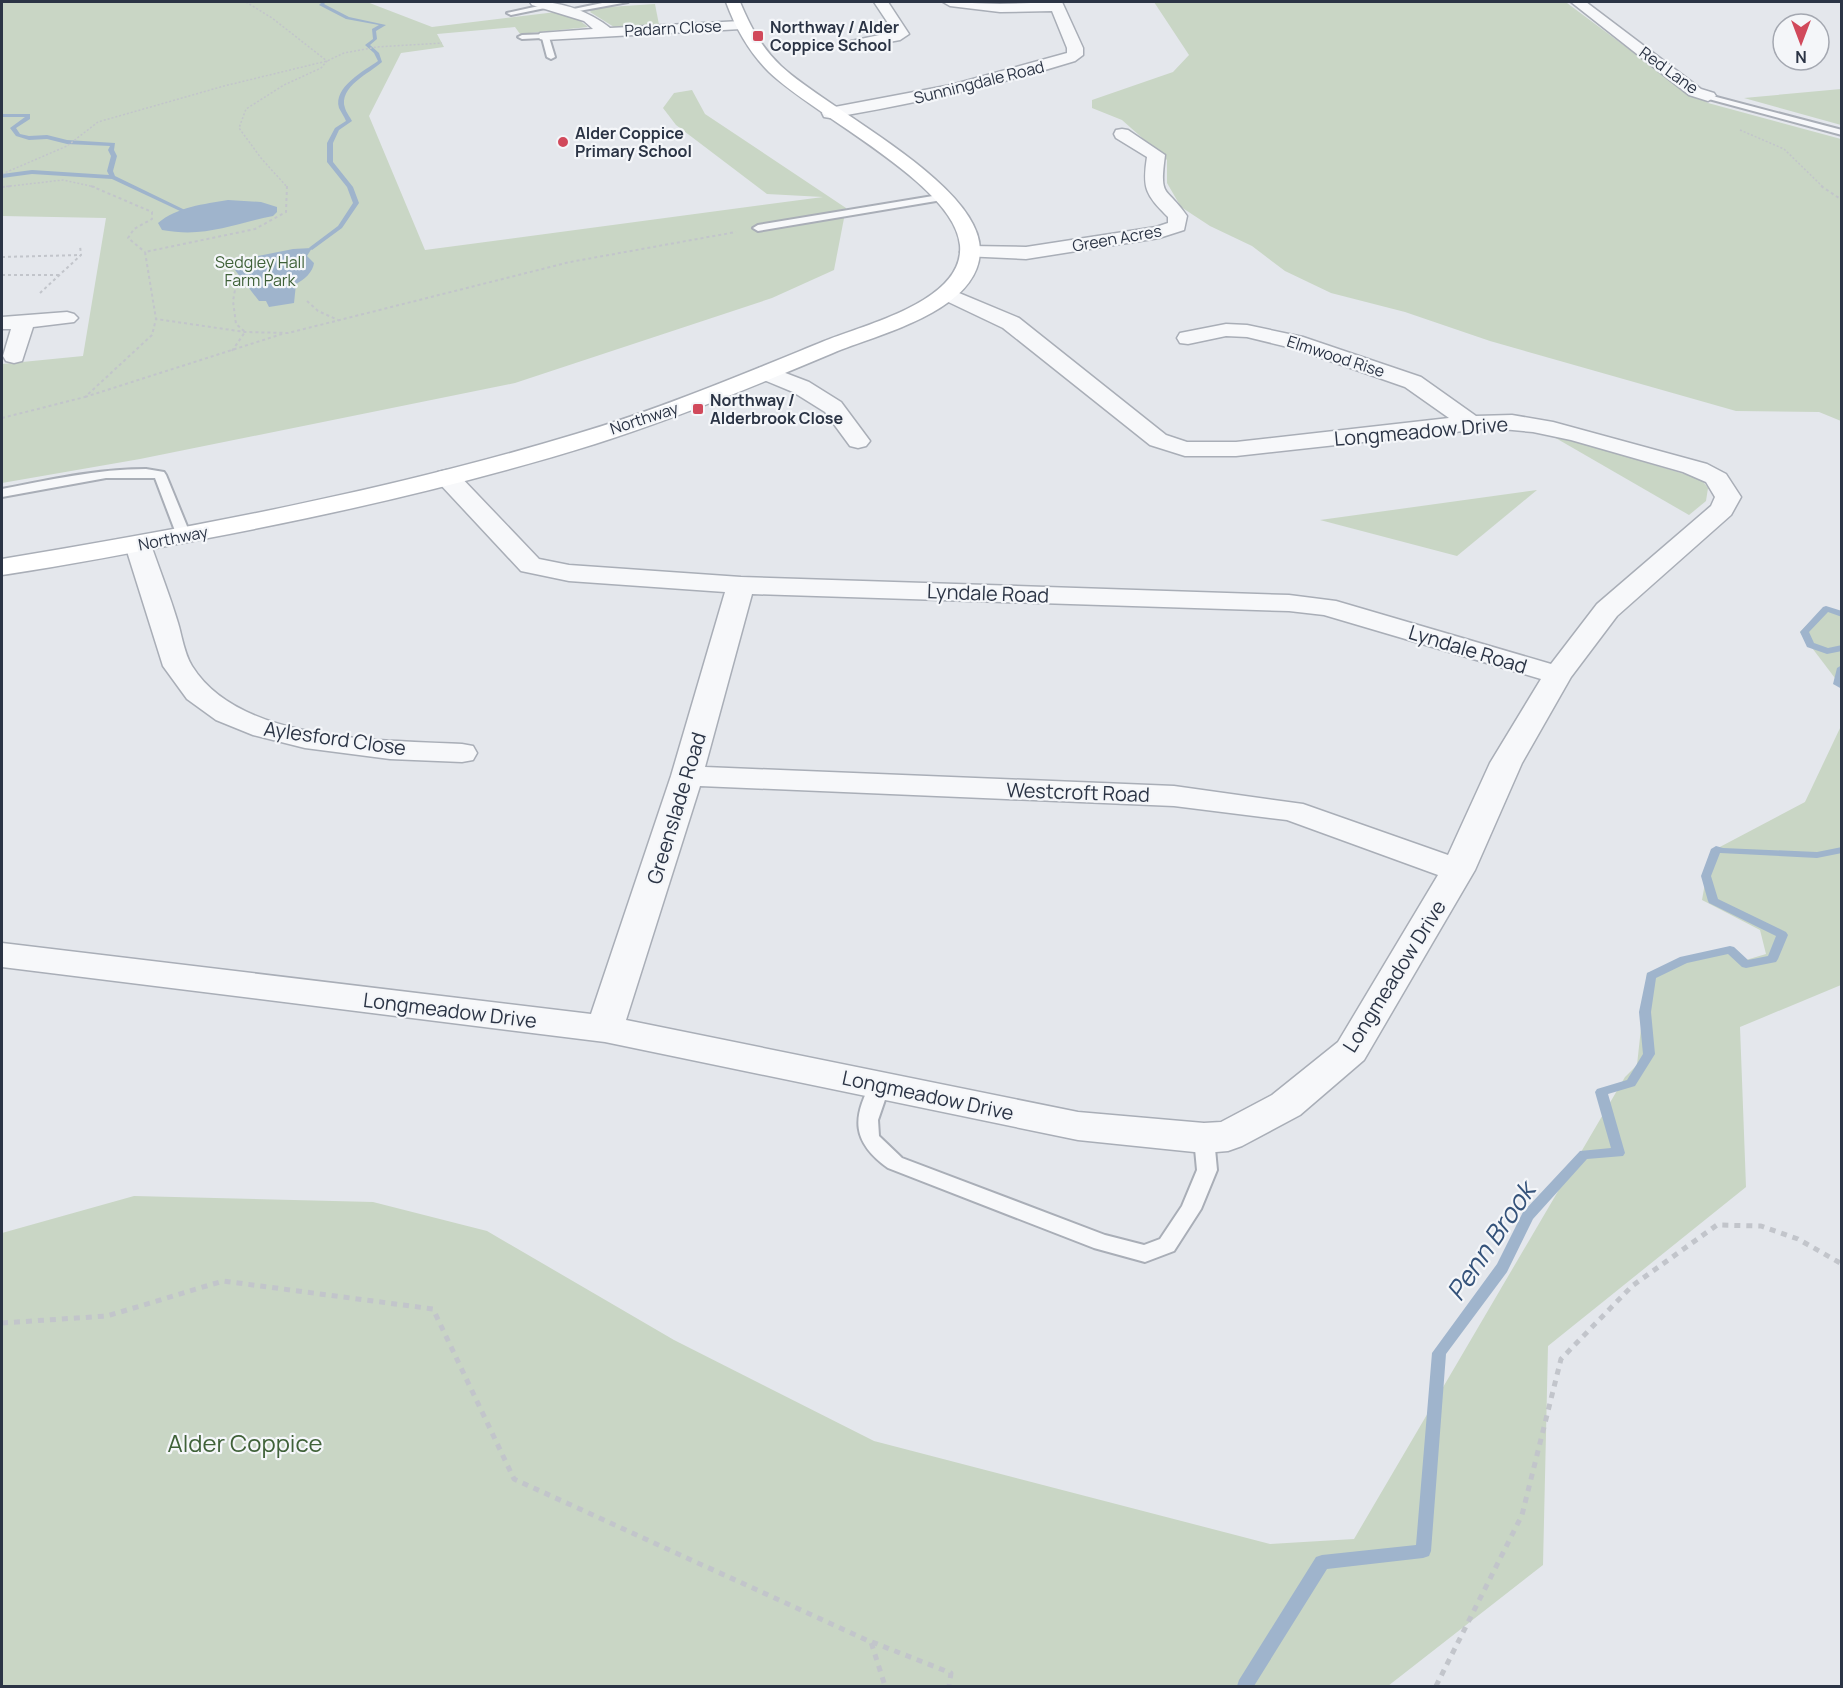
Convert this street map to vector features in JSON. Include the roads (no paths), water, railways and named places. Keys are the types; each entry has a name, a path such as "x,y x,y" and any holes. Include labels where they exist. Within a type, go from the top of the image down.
{"street":[{"path":"733,2 741,25 767,60 830,113 882,146 945,197 959,213 968,234 970,252"},
{"path":"856,44 902,34 881,2"},
{"name":"Sunningdale Road","path":"830,113 904,101 1017,75 1075,55 1075,48 1056,4 1011,8 951,2"},
{"name":"Red Lane","path":"1578,2 1695,92 1708,96"},
{"name":"Padarn Close","path":"543,4 589,18 606,32"},
{"name":"Padarn Close","path":"544,36 741,25"},
{"name":"Green Acres","path":"970,252 1026,253 1160,232 1177,226 1178,216 1157,197 1151,186 1156,154 1122,134"},
{"name":"Northway","path":"2,567 138,545 359,499 548,449 667,411 768,373 919,309 947,294 965,271 970,252"},
{"name":"Longmeadow Drive","path":"2,955 605,1029 1078,1126 1204,1138 1228,1136 1286,1105 1351,1051 1458,870 1506,763 1558,675 1607,610 1722,510 1728,497 1723,485 1713,475 1589,436 1554,427 1518,422 1491,421 1236,449 1185,449 1158,440 1011,323 947,294"},
{"path":"2,323 67,318"},
{"path":"14,356 24,322"},
{"name":"Elmwood Rise","path":"1188,338 1226,330 1247,331 1303,344 1413,382 1471,423"},
{"path":"768,373 801,387 833,407 858,441"},
{"path":"836,448 858,441 884,441"},
{"name":"Lyndale Road","path":"447,477 530,565 569,573 741,585 1277,603 1326,607 1558,675"},
{"name":"Aylesford Close","path":"138,545 177,667 194,690 213,704 244,723 281,735 462,755"},
{"name":"Greenslade Road","path":"605,1029 687,776 741,585"},
{"name":"Westcroft Road","path":"687,776 1174,796 1292,811 1458,870"}],"lane":[{"path":"568,11 587,4 624,2"},
{"path":"511,13 543,4"},
{"path":"522,37 544,36 551,57"},
{"name":"Red Lane","path":"1708,96 1842,133"},
{"path":"758,228 945,197"},
{"path":"2,493 122,473 153,472 160,475 184,536"},
{"path":"880,1085 866,1130 870,1141 879,1152 896,1163 1101,1242 1145,1254 1167,1245 1191,1209 1207,1170 1204,1138"}],"water":[{"path":"228,200 261,202 277,207 277,212 273,216 206,231 162,230 158,223 182,210"},
{"path":"312,248 307,256 314,263 312,270 296,284 294,303 269,307 266,301 259,301 235,270 258,256"}],"waterway":[{"path":"312,248 340,227 356,203 350,187 330,162 330,143 337,129 349,121 342,108 343,94 354,81 380,62 378,54 367,45 375,39 374,30 384,25 348,18 321,4 324,2"},
{"path":"2,116 28,115 28,118 13,128 18,135 29,138 47,137 67,142 113,144 111,150 114,156 110,171 113,177"},
{"path":"2,176 32,172 113,177"},
{"path":"113,177 182,210"},
{"name":"Penn Brook","path":"1842,614 1826,609 1804,632 1810,645 1827,651 1842,648"},
{"name":"Penn Brook","path":"1842,668 1838,684 1842,686"},
{"name":"Penn Brook","path":"1245,1686 1322,1562 1423,1551 1439,1353 1502,1268 1528,1216 1584,1154 1619,1153 1601,1092 1631,1083 1649,1054 1645,1012 1651,976 1684,960 1730,950 1746,964 1772,959 1782,935 1713,901 1706,876 1716,849 1817,855 1842,850"}],"place":[{"name":"Northway / Alder Coppice School","path":"758,36"},
{"name":"Alder Coppice Primary School","path":"563,142"},
{"name":"Northway / Alderbrook Close","path":"698,409"}],"park label":[{"name":"Sedgley Hall Farm Park","path":"260,271"},
{"name":"Alder Coppice","path":"245,1442"}]}
